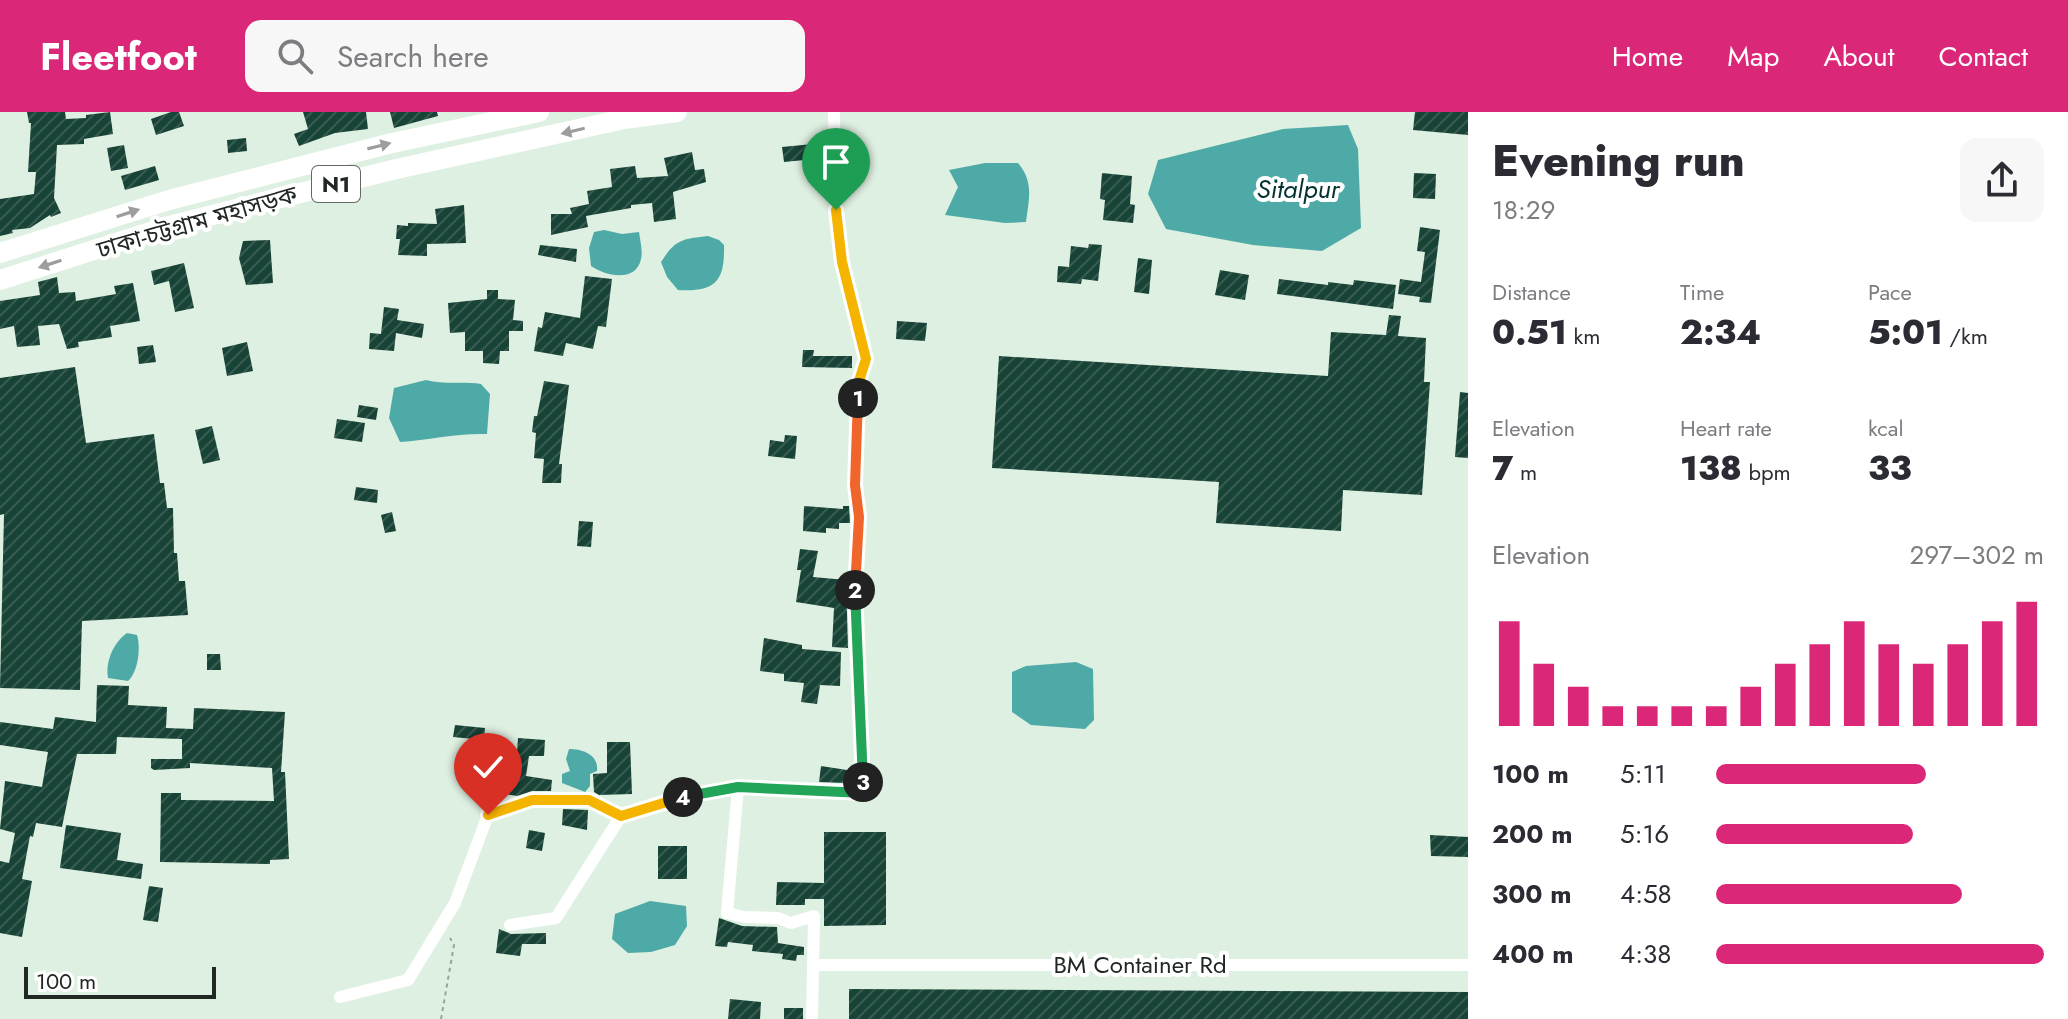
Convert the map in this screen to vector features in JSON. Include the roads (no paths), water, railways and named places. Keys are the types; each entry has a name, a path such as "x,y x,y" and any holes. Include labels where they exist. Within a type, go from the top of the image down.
{"highway":[{"name":"ঢাকা-চট্টগ্রাম মহাসড়ক","path":"0,253 169,200 392,143 539,112"},
{"name":"ঢাকা-চট্টগ্রাম মহাসড়ক","path":"0,280 169,226 347,181 624,119 677,112"}],"street":[{"path":"510,925 556,918 621,816 679,797 738,787 863,793 855,588 859,517 855,485 859,381 866,359 842,262 836,210 834,112"},
{"path":"738,787 727,913 778,918 791,923 814,916 812,1019"},
{"path":"340,997 408,980 455,903 488,815 532,800 589,800 621,816"},
{"name":"BM Container Rd","path":"813,965 1468,965"}],"water":[{"name":"Sitalpur","path":"1348,125 1358,149 1361,228 1322,251 1253,245 1166,229 1148,194 1158,160 1283,129"},
{"path":"985,163 1018,163 1023,170 1029,191 1026,222 1005,223 945,215 958,187 949,170"},
{"path":"604,230 622,234 639,232 642,256 633,272 612,275 591,266 589,248 594,232"},
{"path":"708,236 724,245 720,276 701,289 678,290 667,277 661,262 680,242"},
{"path":"426,380 481,384 490,394 487,434 400,442 389,418 394,388"},
{"path":"127,633 137,635 138,640 139,653 134,672 128,681 108,678 112,652"},
{"path":"1076,662 1093,669 1094,720 1085,729 1031,725 1012,712 1012,672 1026,666"},
{"path":"569,749 585,752 593,757 597,765 597,771 590,774 590,786 585,792 562,783 562,774 570,771 566,759"},
{"path":"650,901 686,906 687,926 675,945 651,952 628,953 612,939 615,914"}]}
